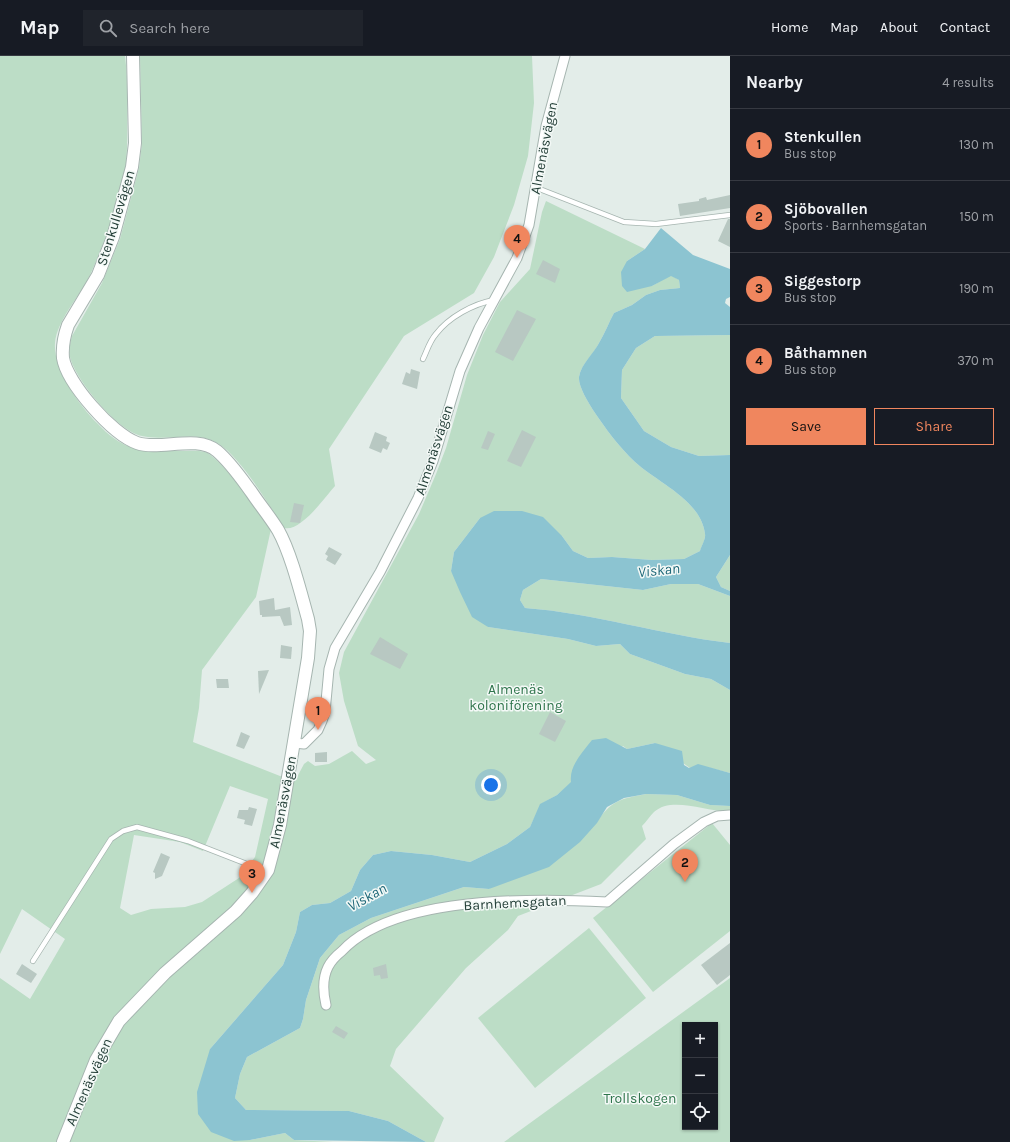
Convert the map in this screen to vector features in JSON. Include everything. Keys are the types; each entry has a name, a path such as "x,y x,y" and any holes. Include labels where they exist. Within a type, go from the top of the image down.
{"street":[{"name":"Stenkullevägen","path":"132,56 135,142 132,167 113,237 98,275 68,325 62,343 64,359 71,377 102,418 127,438 147,444 207,445 216,450 243,481 278,531 299,587 310,631 308,658 294,743"},
{"name":"Almenäsvägen","path":"63,1142 96,1060 119,1021 165,973 236,911 252,893 268,870 280,825 294,743 304,744 318,730 325,712 331,658 387,560 418,498 433,461 457,377 494,300 519,253 529,225 550,107 565,56"},
{"name":"Barnhemsgatan","path":"326,1005 324,977 328,966 350,942 363,933 413,914 445,907 491,902 538,900 607,902 674,844 704,822 717,816 730,815"}],"lane":[{"path":"536,188 624,222 656,224 730,215"},
{"path":"423,359 429,343 436,333 449,322 469,308 482,302 494,300"},
{"path":"33,961 111,839 122,831 137,827 188,841 247,864 268,870"}],"green space":[{"name":"Almenäs koloniförening","path":"0,56 125,56 127,83 127,148 124,178 107,235 90,275 60,326 55,343 55,353 58,364 68,386 75,397 107,433 126,445 136,449 156,451 196,451 205,452 212,456 230,475 271,529 256,597 202,670 199,708 193,742 280,776 296,779 304,764 308,761 315,766 329,764 352,751 366,764 376,760 358,746 344,701 339,673 344,652 419,514 446,448 467,375 483,335 500,302 530,269 542,212 546,201 645,249 627,261 652,286 671,275 679,280 680,288 660,290 646,295 632,305 614,313 597,347 582,368 579,381 593,410 623,450 644,470 677,493 696,511 702,522 705,534 700,551 684,559 652,560 612,557 588,558 573,551 562,536 480,518 454,552 451,571 488,627 568,639 596,646 620,644 630,654 685,674 711,679 730,690 730,773 698,765 690,768 655,743 627,749 623,746 572,782 557,795 541,804 530,827 507,844 470,862 432,855 391,851 373,855 360,870 351,891 330,903 312,905 300,912 296,932 283,965 210,1049 250,1140 285,1133 294,1140 333,1142 0,1142 0,978 30,999 65,939 22,909 0,954","holes":["230,786 268,799 255,857 239,878 202,902 185,907 151,909 131,915 120,908 134,835 180,842 203,851"]},
{"path":"140,56 532,56 534,103 528,156 514,205 494,257 474,293 404,336 329,449 335,486 319,506 305,520 291,528 284,528 263,495 245,471 219,444 201,437 192,436 161,438 142,436 121,425 99,404 80,379 70,357 72,336 102,283 120,239 139,168 142,143"},
{"path":"730,335 730,455 699,456 671,447 644,431 621,398 622,370 636,348 655,336"},
{"path":"730,555 730,591 721,587 716,577"},
{"path":"541,579 643,590 671,584 698,584 730,596 730,643 679,635 576,614 525,608 520,600 523,590"},
{"path":"646,794 677,795 710,805 730,806 730,811 680,805 662,807 654,812 642,826 646,839 601,884 518,916 508,930 466,968 396,1049 390,1066 444,1118 434,1142 426,1142 388,1121 349,1111 246,1110 235,1098 240,1074 247,1057 300,1028 306,1000 320,958 339,935 371,918 464,887 489,889 596,823 612,805 629,797"},
{"path":"712,823 730,845 730,931 653,992 593,918"},
{"path":"589,928 646,998 535,1088 478,1018"},
{"name":"Trollskogen","path":"730,978 730,1142 504,1142"}],"water":[{"name":"Viskan","path":"661,228 693,255 730,269 730,297 726,299 725,303 730,307 730,335 655,336 636,348 622,370 621,398 644,431 671,447 699,456 730,455 730,555 716,577 721,587 730,591 730,596 698,584 671,584 643,590 541,579 523,590 520,600 525,608 576,614 679,635 730,643 730,690 711,679 685,674 630,654 620,644 596,646 568,639 488,627 472,617 451,571 454,552 480,518 494,511 522,511 543,517 562,536 573,551 588,558 612,557 652,560 684,559 700,551 705,534 702,522 696,511 677,493 644,470 623,450 593,410 579,381 582,368 597,347 614,313 632,305 646,295 660,290 680,288 679,280 671,276 652,286 627,292 622,286 621,272 627,261 645,249"},
{"name":"Viskan","path":"606,738 627,749 655,743 682,751 684,765 689,768 698,764 730,773 730,806 710,805 677,795 646,794 624,798 607,807 597,823 580,842 549,867 489,889 464,887 371,918 339,935 320,958 306,1000 300,1028 247,1057 240,1074 235,1098 246,1110 349,1111 388,1121 426,1142 294,1140 285,1133 250,1140 234,1141 211,1132 198,1114 197,1092 210,1049 283,965 296,932 300,912 312,905 330,903 351,891 360,870 373,855 391,851 432,855 470,862 507,844 530,827 540,804 557,795 571,782 574,765 592,740"}],"building":[{"path":"730,195 730,208 680,216 678,204 699,201 699,199 706,197 707,200"},
{"path":"728,219 730,219 730,247 718,241"},
{"path":"543,260 560,269 555,283 536,274"},
{"path":"517,310 536,319 513,361 495,352"},
{"path":"411,369 420,372 417,389 402,384 406,372 410,374"},
{"path":"522,430 536,437 521,467 507,461"},
{"path":"488,431 495,434 488,450 481,448"},
{"path":"375,432 387,437 386,441 390,443 387,450 383,448 381,453 369,448"},
{"path":"294,503 304,505 300,523 290,522"},
{"path":"329,547 342,554 335,565 326,560 328,556 325,554"},
{"path":"274,598 275,610 290,607 292,625 284,626 280,616 262,617 262,615 260,615 259,601"},
{"path":"380,637 408,654 400,669 370,654"},
{"path":"281,645 292,647 291,659 280,658"},
{"path":"269,670 259,694 258,671"},
{"path":"216,679 228,679 229,688 217,688"},
{"path":"550,712 566,721 555,742 539,734"},
{"path":"241,732 250,736 244,749 236,746"},
{"path":"327,752 327,762 315,762 315,753"},
{"path":"249,807 257,809 252,826 244,824 245,820 237,818 239,810 248,810"},
{"path":"161,853 170,857 162,876 155,879 155,873 153,872"},
{"path":"730,943 730,975 717,985 701,965"},
{"path":"22,964 37,974 31,983 16,974"},
{"path":"386,964 388,978 381,979 380,975 374,976 373,968"},
{"path":"336,1026 348,1033 344,1039 332,1032"}],"place":[{"name":"Båthamnen","path":"517,258"},
{"name":"Stenkullen","path":"318,730"},
{"name":"Sjöbovallen","path":"685,882"},
{"name":"Siggestorp","path":"252,893"}]}
